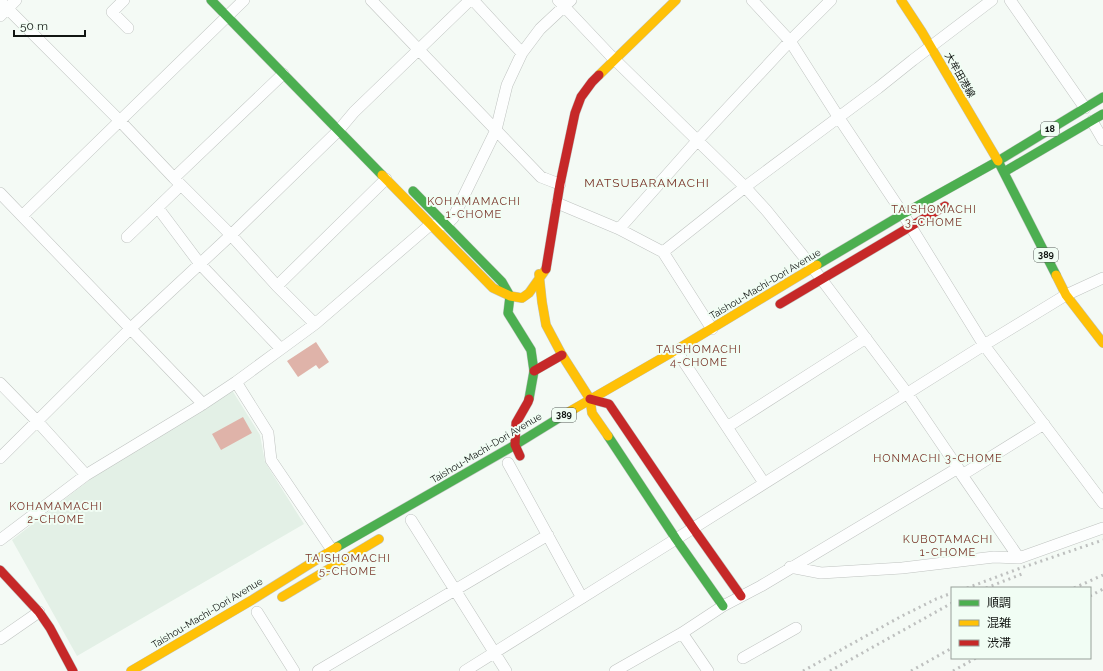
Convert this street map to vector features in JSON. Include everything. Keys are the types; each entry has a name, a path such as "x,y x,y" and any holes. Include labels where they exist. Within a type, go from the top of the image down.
{"main road":[{"path":"211,0 233,11 283,74 344,124 386,179 493,288 510,296 522,298 529,293 548,268 557,203 557,183"},
{"path":"665,0 612,57 581,97 575,113 557,183 549,203 538,268 546,325 562,355 590,399 589,415 723,606"},
{"path":"612,57 676,0"},
{"name":"大牟田港線","path":"901,0 931,47 998,161"},
{"name":"18","path":"998,161 1103,97"},
{"name":"18","path":"1000,174 1103,114"},
{"name":"389","path":"998,161 1000,174 1066,295 1103,343"},
{"name":"Taishou-Machi-Dori Avenue","path":"131,671 252,600 332,550 515,445 903,214 998,161"},
{"path":"407,185 502,282 510,296 508,313 531,350 534,371 532,375 528,402 516,423 515,445 523,454 505,465"},
{"path":"775,307 950,203"},
{"path":"534,371 562,355"},
{"path":"590,399 612,402 693,528 741,596"},
{"path":"589,415 612,402"},
{"path":"278,600 385,536"},
{"path":"0,570 39,612 50,628 73,671"}],"street":[{"path":"16,0 2,8 120,121 315,324"},
{"path":"124,0 112,12 128,28"},
{"path":"22,216 244,0"},
{"path":"371,0 541,177 557,183"},
{"path":"0,458 131,328 231,235 344,124 354,112 470,0"},
{"path":"473,0 522,53"},
{"path":"752,0 790,41 903,214 984,345 1103,503"},
{"path":"619,229 697,141 790,41 831,0"},
{"path":"663,252 745,187 839,118 992,0"},
{"path":"1010,0 1084,108"},
{"path":"0,540 86,475 203,404 236,382 315,324 430,225 446,225 453,218 496,130 507,85 522,53 540,29 564,2 612,57 745,187 766,210 813,268 907,394 1019,558"},
{"path":"127,237 158,208 178,181 283,74"},
{"path":"1092,121 1103,140"},
{"path":"277,286 386,179"},
{"path":"0,194 203,404"},
{"path":"557,203 619,229 663,252 712,329"},
{"path":"158,208 200,264 281,349"},
{"path":"465,671 984,345 1066,295 1103,278"},
{"path":"727,427 866,338"},
{"path":"676,350 764,483"},
{"path":"236,382 268,433 271,460 332,550 339,563"},
{"path":"0,383 86,475"},
{"path":"615,671 682,633 723,606 760,586 790,567 1044,424"},
{"path":"505,465 548,536 582,598"},
{"path":"411,520 506,671"},
{"path":"790,567 821,573 902,568 994,557 1019,558 1103,528"},
{"path":"318,671 548,536"},
{"path":"0,640 39,612"},
{"path":"257,612 294,671"},
{"path":"743,658 796,628"},
{"path":"682,633 708,671"}],"shaded area":[{"path":"316,342 329,362 319,369 316,365 298,377 287,361"},
{"path":"232,390 260,435 265,462 304,524 77,656 12,540 92,478"},
{"path":"243,417 252,433 221,450 212,434"}],"railway":[{"path":"970,587 1103,540"},
{"path":"989,587 1022,574"},
{"path":"1076,587 1103,575"},
{"path":"1091,595 1103,589"},
{"path":"803,671 900,617 936,599 951,593"},
{"path":"830,671 951,604"},
{"path":"911,671 951,649"},
{"path":"953,671 974,659"}],"traffic: fast":[{"path":"211,0 382,175"},
{"path":"998,161 1103,97"},
{"path":"1004,172 1103,114"},
{"path":"817,265 903,214 998,161 1056,275"},
{"path":"413,191 502,282 510,296 508,313 531,350 534,371 529,399"},
{"path":"337,547 515,445 567,413"},
{"path":"608,436 676,539 723,606"}],"traffic: slow":[{"path":"599,75 676,0"},
{"path":"901,0 922,32 998,161"},
{"path":"382,175 493,288 510,296 522,298 529,293 546,269"},
{"path":"567,413 676,350 817,265"},
{"path":"539,274 546,325 562,355 590,399 592,413 608,436"},
{"path":"1056,275 1066,295 1103,343"},
{"path":"282,597 379,539"},
{"path":"131,671 252,600 337,547"}],"traffic: jam":[{"path":"546,269 560,184 575,113 581,97 599,75"},
{"path":"780,304 945,206"},
{"path":"534,371 562,355"},
{"path":"520,456 515,445 516,423 529,399"},
{"path":"590,399 609,404 741,596"},
{"path":"0,570 39,612 50,628 73,671"}],"district":[{"name":"MATSUBARAMACHI","path":"647,183"},
{"name":"KOHAMAMACHI 1-CHOME","path":"474,207"},
{"name":"TAISHOMACHI 3-CHOME","path":"934,215"},
{"name":"TAISHOMACHI 4-CHOME","path":"699,355"},
{"name":"HONMACHI 3-CHOME","path":"938,458"},
{"name":"KOHAMAMACHI 2-CHOME","path":"56,512"},
{"name":"KUBOTAMACHI 1-CHOME","path":"948,545"},
{"name":"TAISHOMACHI 5-CHOME","path":"348,564"}]}
